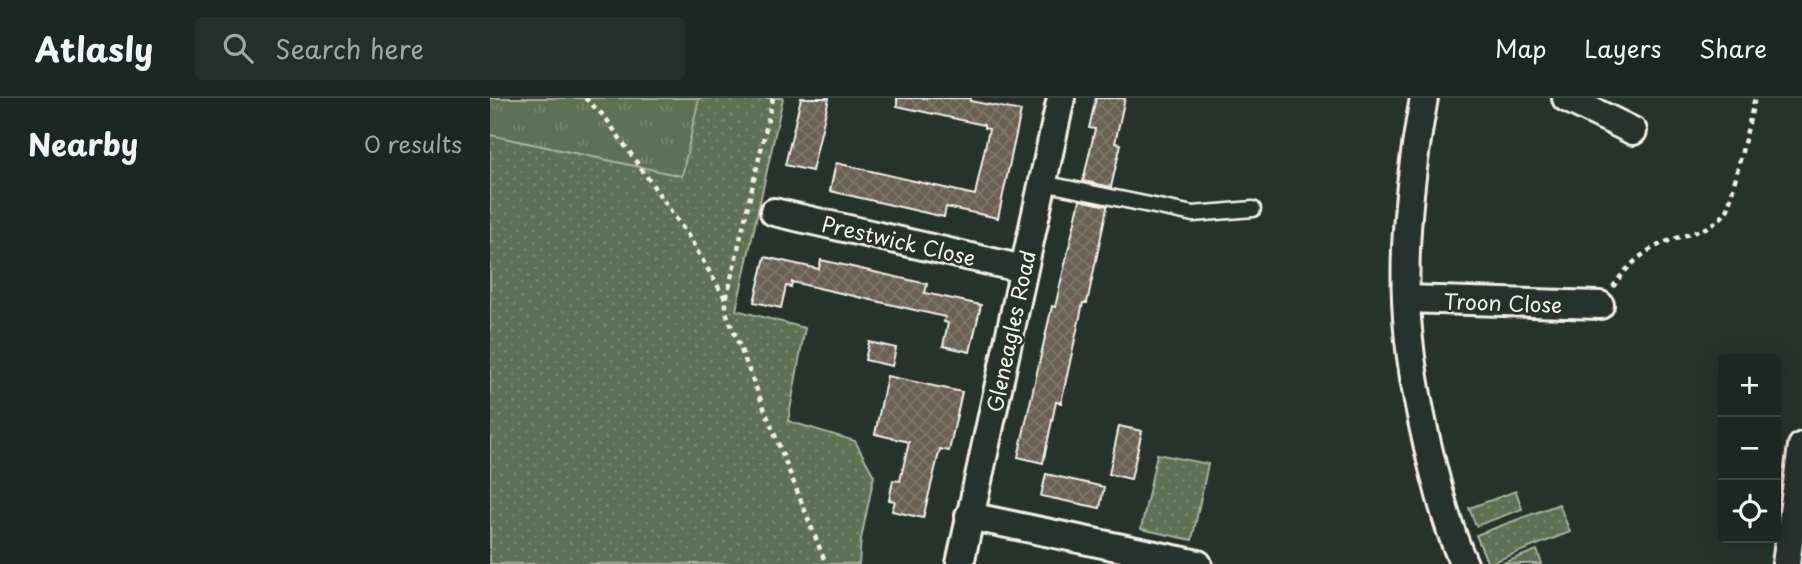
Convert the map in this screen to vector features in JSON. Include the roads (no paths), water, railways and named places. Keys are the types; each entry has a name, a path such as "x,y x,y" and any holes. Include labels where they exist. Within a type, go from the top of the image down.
{"street":[{"name":"Gleneagles Road","path":"960,564 1061,98"},
{"path":"1424,98 1413,160 1406,240 1406,299 1411,360 1422,425 1456,562"},
{"path":"1566,98 1633,131"},
{"name":"Prestwick Close","path":"774,212 1023,269"},
{"name":"Troon Close","path":"1406,299 1601,305"},
{"path":"1786,564 1802,446"},
{"path":"969,516 1198,564"}],"lane":[{"path":"1042,183 1194,215 1253,209"}]}
